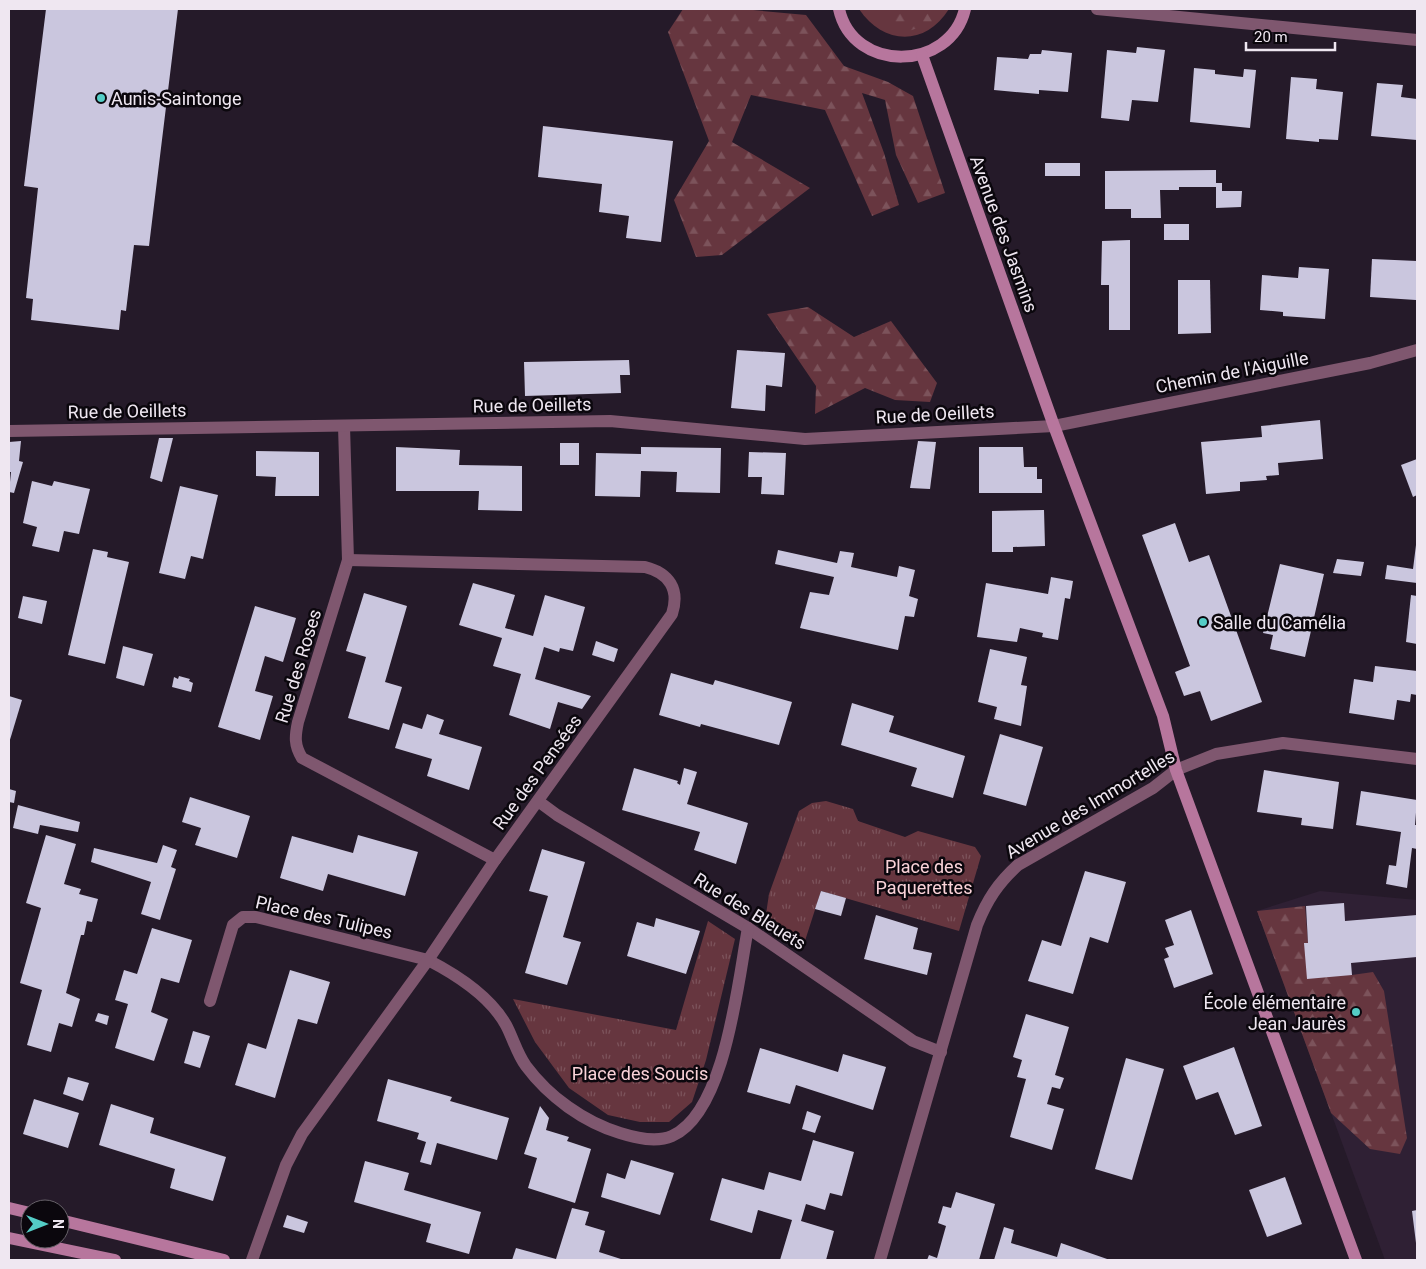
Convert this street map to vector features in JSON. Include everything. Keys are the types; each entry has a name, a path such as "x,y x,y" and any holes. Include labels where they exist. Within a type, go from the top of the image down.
{"street":[{"path":"839,9 850,32 864,46 879,54 896,57 922,55 938,47 954,32 965,9"},
{"path":"1097,9 1417,40"},
{"name":"Avenue des Jasmins","path":"922,55 1054,426 1163,716 1176,770 1356,1260"},
{"name":"Chemin de l'Aiguille","path":"1054,426 1370,363 1417,350"},
{"name":"Rue de Oeillets","path":"9,430 344,426 610,420 805,439 1054,426"},
{"name":"Rue des Roses","path":"344,426 348,560 298,722 295,736 296,748 302,758 495,860"},
{"name":"Rue des Pensées","path":"252,1260 286,1166 302,1134 428,960 495,860 672,614 676,603 674,589 668,578 656,570 645,568 348,560"},
{"name":"Avenue des Immortelles","path":"880,1260 976,925 987,900 1000,882 1018,865 1153,788 1176,770 1216,754 1283,743 1417,759"},
{"name":"Rue des Bleuets","path":"538,801 557,815 748,928 914,1041 941,1052"},
{"name":"Place des Tulipes","path":"210,1001 233,925 243,917 256,917 428,960"},
{"path":"428,960 450,971 496,1008 507,1026 525,1065 542,1084 573,1110 591,1122 614,1131 635,1138 656,1139 672,1136 684,1128 697,1116 708,1098 724,1050 748,928"},
{"path":"70,1222 224,1260"},
{"path":"9,1238 115,1260"}],"shaded area":[{"name":"École élémentaire Jean Jaurès","path":"1320,891 1417,900 1417,1260 1385,1260 1257,911"}],"green space":[{"path":"683,9 742,9 806,15 844,66 888,82 913,96 945,193 918,203 896,155 885,100 862,93 884,153 899,205 872,216 825,110 751,95 732,142 810,188 722,255 696,257 674,200 709,141 668,32"},
{"path":"859,9 949,9 928,30 904,37 880,30"},
{"path":"873,9 933,9 932,23 906,32 880,18"},
{"path":"808,307 854,337 891,321 937,383 930,402 895,400 865,388 815,414 816,386 767,314"},
{"name":"Place des Paquerettes","path":"826,801 853,809 858,821 905,837 918,831 975,847 981,856 959,931 821,891 803,947 765,921 769,894 799,811 812,803"},
{"path":"1305,906 1308,943 1304,943 1352,975 1373,972 1384,991 1407,1138 1400,1154 1370,1149 1331,1113 1257,911"},
{"name":"Place des Soucis","path":"708,921 735,939 706,1060 692,1102 669,1122 640,1122 608,1115 569,1088 535,1042 513,999 676,1030"}],"building":[{"name":"Aunis-Saintonge","path":"46,9 178,9 149,246 134,245 126,311 121,310 119,330 31,320 33,299 26,298 38,188 24,186"},
{"path":"1137,47 1165,50 1158,102 1132,100 1129,121 1101,118 1107,50 1136,53"},
{"path":"1042,50 1072,53 1068,92 1039,90 1039,94 994,90 997,57 1028,59 1030,54 1041,54"},
{"path":"1194,68 1215,70 1215,74 1243,77 1244,69 1256,70 1250,128 1190,122"},
{"path":"1291,77 1317,79 1316,89 1343,92 1338,140 1319,139 1319,142 1286,139"},
{"path":"1377,83 1403,85 1401,97 1417,99 1417,140 1371,136"},
{"path":"543,126 673,141 661,242 626,238 629,216 599,212 602,184 538,177"},
{"path":"1045,163 1080,163 1080,176 1045,176"},
{"path":"1216,170 1216,183 1222,183 1222,191 1242,191 1241,207 1216,208 1216,187 1179,187 1179,190 1160,190 1161,218 1131,218 1131,209 1105,209 1105,171"},
{"path":"1164,224 1189,224 1189,240 1164,240"},
{"path":"1130,240 1130,330 1109,330 1109,285 1101,285 1102,241"},
{"path":"1372,259 1417,261 1416,300 1370,297"},
{"path":"1299,267 1329,269 1325,319 1283,316 1283,312 1260,310 1262,275 1298,278"},
{"path":"1178,280 1210,280 1211,333 1178,334"},
{"path":"737,350 785,353 782,387 766,385 765,411 731,408"},
{"path":"629,360 630,375 620,375 621,393 525,396 524,362"},
{"path":"1320,420 1323,459 1278,463 1279,475 1266,476 1267,480 1240,482 1240,491 1206,494 1201,442 1262,437 1261,426"},
{"path":"159,438 173,438 162,482 150,478"},
{"path":"21,441 19,461 23,462 14,493 9,492 11,472 9,472 9,442"},
{"path":"918,441 936,442 930,489 910,488"},
{"path":"560,443 579,443 579,465 560,465"},
{"path":"396,447 460,450 459,465 522,466 522,511 478,510 479,491 396,491"},
{"path":"641,447 721,448 720,493 676,492 677,472 641,471 640,497 595,496 596,453 641,454"},
{"path":"979,447 1023,447 1024,467 1037,467 1037,479 1042,479 1042,493 979,493"},
{"path":"256,451 319,452 319,496 275,496 276,477 256,476"},
{"path":"749,452 786,453 784,495 761,494 762,477 748,477"},
{"path":"1417,459 1417,495 1413,497 1401,465"},
{"path":"32,481 52,486 54,481 90,489 79,534 64,531 59,552 32,546 37,527 23,523"},
{"path":"180,486 218,495 203,559 191,556 185,579 159,573"},
{"path":"1044,510 1045,546 1013,547 1013,552 992,552 992,511"},
{"name":"Salle du Camélia","path":"1175,523 1189,562 1209,555 1262,702 1211,721 1200,691 1184,696 1175,672 1190,666 1142,535"},
{"path":"1416,545 1417,583 1385,579 1387,565 1413,569"},
{"path":"93,549 108,552 107,557 129,562 105,664 68,655"},
{"path":"778,550 837,563 840,551 854,553 851,567 897,577 899,566 915,570 909,596 918,599 914,617 905,616 898,650 800,628 810,592 829,595 834,577 775,564"},
{"path":"1337,559 1364,562 1361,576 1333,573"},
{"path":"1280,564 1324,574 1305,657 1270,649 1273,635 1263,633"},
{"path":"1051,577 1073,581 1070,599 1065,598 1058,640 1042,637 1043,633 1020,628 1017,642 977,637 986,583 1048,594"},
{"path":"473,583 515,595 505,628 533,636 545,595 585,607 573,651 560,648 559,652 544,647 535,679 591,696 582,709 558,702 550,729 509,715 521,674 493,666 502,638 459,625"},
{"path":"364,593 407,606 385,682 402,687 389,730 348,718 366,657 346,651"},
{"path":"1411,595 1417,596 1417,644 1406,642"},
{"path":"23,596 47,601 42,624 18,618"},
{"path":"255,606 296,618 283,662 265,656 255,691 273,696 260,740 218,727"},
{"path":"596,641 618,649 614,662 592,655"},
{"path":"123,646 153,654 144,686 116,678"},
{"path":"990,649 1027,657 1021,685 1027,686 1021,726 994,719 997,707 978,702"},
{"path":"1375,666 1417,671 1417,695 1411,694 1410,702 1397,700 1394,720 1349,713 1354,679 1373,682"},
{"path":"671,673 713,685 715,680 792,702 779,745 701,724 700,727 659,715"},
{"path":"179,676 190,679 189,681 193,683 191,692 172,687 174,677 178,679"},
{"path":"9,696 22,700 9,743"},
{"path":"852,703 894,716 889,732 965,756 953,798 911,786 917,768 841,745"},
{"path":"427,714 444,720 439,734 482,747 469,790 427,776 432,759 395,748 403,723 422,729"},
{"path":"1000,734 1043,747 1026,806 983,794"},
{"path":"634,768 678,781 677,783 680,785 684,768 697,772 687,804 748,823 736,864 694,850 700,832 622,810"},
{"path":"1264,770 1339,782 1333,829 1301,825 1302,818 1257,812"},
{"path":"9,789 16,791 14,803 9,802"},
{"path":"1361,791 1417,800 1415,825 1417,825 1417,849 1412,848 1407,888 1386,884 1389,865 1396,866 1401,832 1356,825"},
{"path":"190,797 250,816 237,858 195,845 201,828 182,822"},
{"path":"18,805 80,822 78,832 40,825 38,834 13,828"},
{"path":"46,835 76,844 64,884 81,889 79,894 98,899 92,922 87,921 84,935 81,935 66,993 80,999 72,1027 59,1023 51,1052 27,1045 42,990 20,983 41,908 26,903"},
{"path":"358,835 418,852 405,896 328,874 323,891 280,878 292,836 353,853"},
{"path":"163,845 177,850 171,867 176,869 160,920 141,914 151,882 91,862 94,848 157,863"},
{"path":"542,849 585,862 563,937 581,942 567,985 525,973 548,896 529,891"},
{"path":"1085,871 1126,882 1108,943 1090,937 1073,994 1028,981 1042,940 1061,946"},
{"path":"821,891 846,898 841,916 815,909"},
{"path":"1344,903 1345,921 1417,915 1417,957 1351,963 1352,975 1307,979 1304,943 1308,943 1306,906"},
{"path":"1191,910 1213,974 1174,988 1164,959 1169,957 1165,948 1174,945 1165,920"},
{"path":"876,915 918,928 913,949 932,953 927,975 864,959"},
{"path":"656,918 700,931 686,974 627,956 637,922 654,927"},
{"path":"152,928 192,940 179,983 161,978 151,1012 168,1019 154,1061 115,1048 128,1004 115,1000 124,970 137,974"},
{"path":"290,970 330,982 317,1024 298,1019 275,1098 235,1085 248,1043 266,1049"},
{"path":"98,1013 109,1016 107,1025 95,1021"},
{"path":"1026,1014 1069,1027 1055,1075 1064,1078 1060,1089 1052,1087 1047,1104 1064,1109 1052,1150 1010,1137 1026,1079 1017,1077 1022,1060 1013,1057"},
{"path":"193,1031 210,1036 200,1068 184,1063"},
{"path":"1234,1047 1262,1126 1235,1135 1218,1092 1196,1100 1183,1066"},
{"path":"760,1048 838,1072 843,1054 886,1067 873,1110 796,1085 790,1104 747,1092"},
{"path":"1126,1058 1164,1069 1132,1180 1095,1169"},
{"path":"68,1077 89,1083 83,1101 63,1094"},
{"path":"388,1079 452,1097 450,1101 509,1118 497,1160 437,1143 431,1165 420,1162 426,1142 417,1139 419,1133 377,1121"},
{"path":"34,1099 79,1113 68,1148 23,1134"},
{"path":"111,1104 154,1118 150,1133 226,1157 213,1201 170,1188 175,1169 99,1145"},
{"path":"540,1106 549,1118 546,1130 569,1137 567,1141 591,1149 575,1203 528,1188 537,1158 524,1154"},
{"path":"807,1111 821,1116 815,1133 802,1129"},
{"path":"813,1140 854,1152 842,1196 830,1193 825,1210 806,1204 801,1221 834,1231 826,1260 780,1260 792,1220 758,1210 752,1233 710,1220 722,1178 764,1190 769,1172 801,1181"},
{"path":"631,1160 674,1173 660,1215 601,1197 607,1173 625,1179"},
{"path":"365,1161 409,1173 404,1190 481,1212 469,1254 426,1242 431,1224 354,1202"},
{"path":"1285,1177 1302,1224 1267,1237 1249,1190"},
{"path":"956,1192 995,1204 979,1260 927,1260 929,1255 937,1258 946,1226 938,1223 943,1206 951,1208"},
{"path":"572,1208 589,1212 585,1225 605,1231 599,1252 624,1260 512,1260 516,1248 556,1259"},
{"path":"1417,1210 1417,1243 1416,1243 1412,1211"},
{"path":"287,1215 308,1222 304,1233 283,1227"},
{"path":"1004,1227 1014,1230 1011,1243 1057,1257 1061,1243 1110,1260 994,1260"}],"place":[{"name":"Aunis-Saintonge","path":"101,98"},
{"name":"Salle du Camélia","path":"1203,622"},
{"name":"École élémentaire Jean Jaurès","path":"1356,1012"}]}
